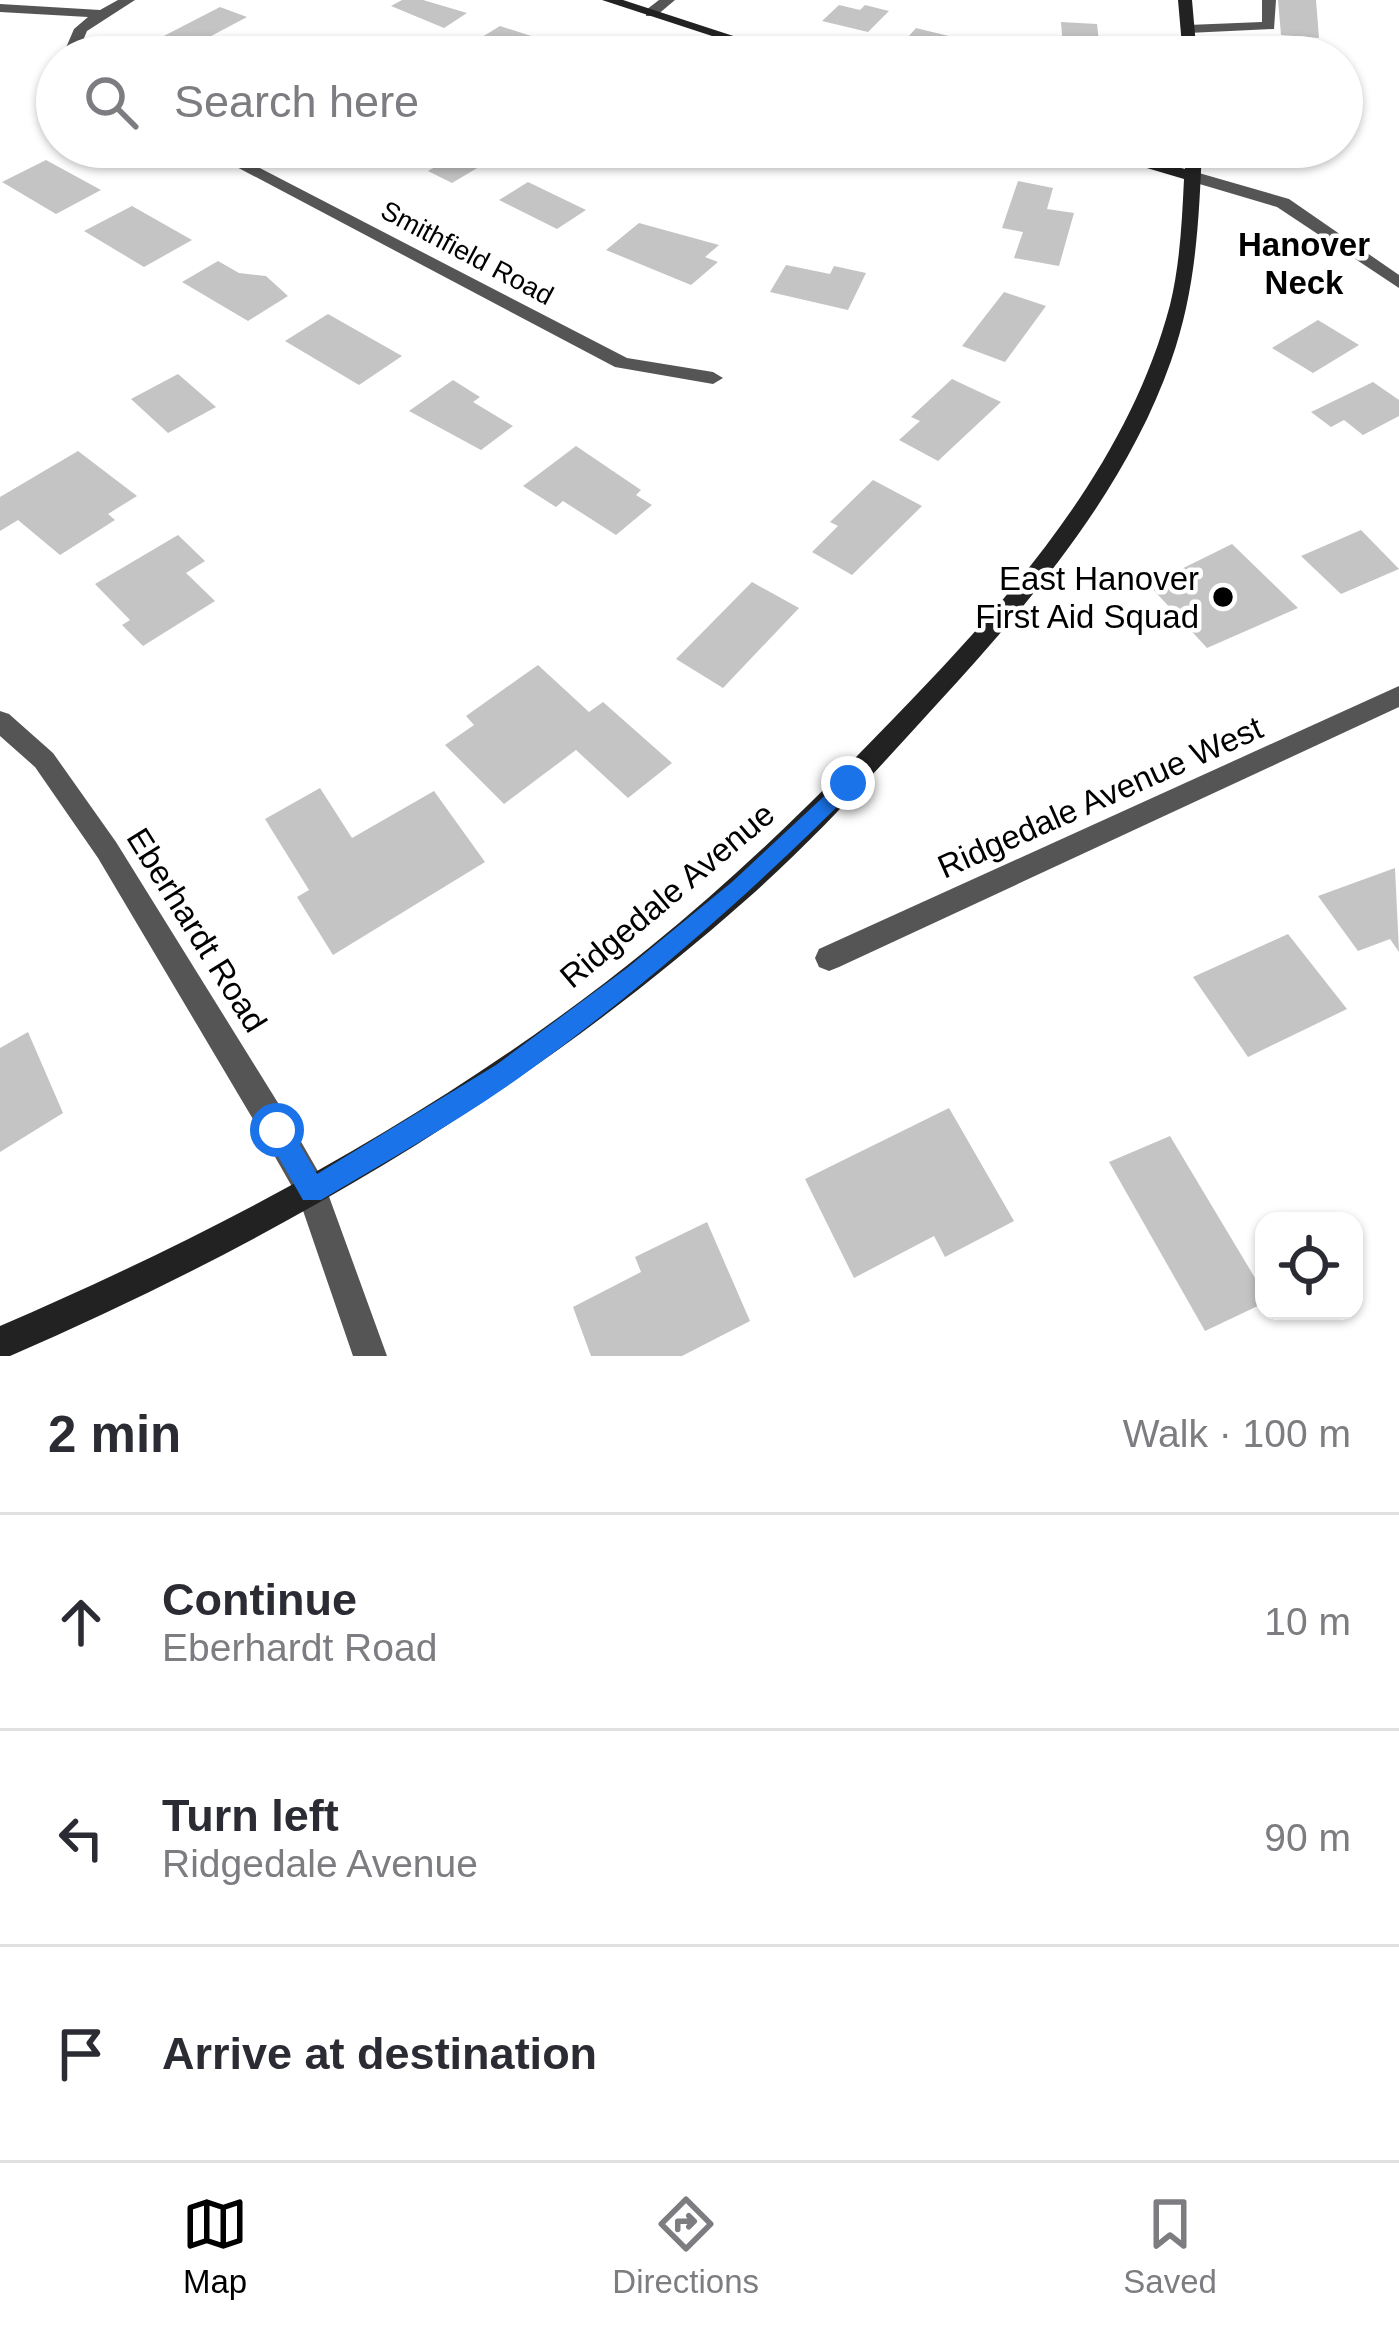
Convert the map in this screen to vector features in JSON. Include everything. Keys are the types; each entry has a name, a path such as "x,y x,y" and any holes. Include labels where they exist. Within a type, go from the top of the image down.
{"main road":[{"path":"609,0 724,36"},
{"path":"1185,0 1188,36"},
{"path":"1162,168 1192,176"},
{"name":"Ridgedale Avenue","path":"0,1343 312,1191 505,1073 670,947 771,859 990,633 1057,546 1108,465 1154,376 1178,312 1189,255 1193,168"}],"street":[{"path":"78,36 81,29 128,0"},
{"path":"651,13 668,0"},
{"path":"1187,29 1270,26 1269,0"},
{"path":"0,8 102,14"},
{"name":"Smithfield Road","path":"247,168 622,363 713,378"},
{"path":"1192,176 1283,203 1399,283"},
{"name":"Ridgedale Avenue West","path":"829,958 1399,697"},
{"name":"Eberhardt Road","path":"0,721 44,760 107,850 312,1191 370,1356"}],"building":[{"path":"402,0 423,0 467,13 444,28 391,6"},
{"path":"1278,0 1316,0 1319,36 1281,35"},
{"path":"839,5 889,11 868,32 822,21"},
{"path":"220,7 247,17 211,36 164,36"},
{"path":"1061,22 1097,24 1098,36 1062,36"},
{"path":"500,26 531,36 484,36"},
{"path":"916,28 949,36 909,36"},
{"path":"36,165 61,168 101,190 56,214 2,182"},
{"path":"433,168 477,168 452,183 428,171"},
{"path":"1018,181 1053,188 1047,209 1074,213 1059,266 1014,258 1023,232 1002,228"},
{"path":"528,182 586,210 557,229 499,200"},
{"path":"132,206 192,240 144,267 84,231"},
{"path":"639,223 719,245 705,257 718,262 691,285 606,250"},
{"path":"218,261 239,273 266,276 288,296 248,321 182,282"},
{"path":"786,265 830,274 834,266 866,273 848,310 770,292"},
{"path":"1004,292 1046,306 1005,362 962,346"},
{"path":"328,314 402,356 359,385 285,341"},
{"path":"1318,320 1359,345 1313,373 1272,348"},
{"path":"178,374 216,407 168,433 131,399"},
{"path":"952,379 1001,402 938,461 899,440 920,421 911,417"},
{"path":"453,380 480,397 473,402 513,426 481,450 409,411"},
{"path":"1373,382 1399,400 1399,416 1363,435 1344,420 1331,427 1311,412"},
{"path":"576,446 641,490 636,495 652,505 616,535 563,501 556,507 523,486"},
{"path":"78,451 137,496 108,514 115,520 60,555 18,520 0,531 0,497"},
{"path":"873,480 922,506 852,575 812,552 838,526 830,522"},
{"path":"1361,530 1399,569 1341,594 1301,556"},
{"path":"178,535 205,561 186,573 215,601 143,646 122,625 130,620 95,584"},
{"name":"East Hanover First Aid Squad","path":"1232,544 1298,608 1207,648 1149,585"},
{"path":"752,582 799,608 723,688 676,659"},
{"path":"538,665 589,712 603,702 672,763 628,798 576,750 504,804 445,745 474,725 466,716"},
{"path":"320,788 352,838 434,791 485,862 333,955 297,897 309,890 265,819"},
{"path":"1395,868 1399,952 1390,939 1358,951 1318,896"},
{"path":"1288,934 1347,1009 1248,1057 1193,977"},
{"path":"28,1032 63,1113 0,1152 0,1048"},
{"path":"949,1108 1014,1221 945,1257 934,1236 854,1278 805,1179"},
{"path":"1170,1136 1255,1278 1255,1307 1205,1331 1109,1162"},
{"path":"707,1222 750,1321 682,1356 591,1356 573,1307 641,1272 635,1257"}],"place":[{"name":"East Hanover First Aid Squad","path":"1223,597"}],"district":[{"name":"Hanover Neck","path":"1304,263"}],"route":[{"path":"277,1130 312,1191 505,1073 635,975 740,889 848,783"}]}
